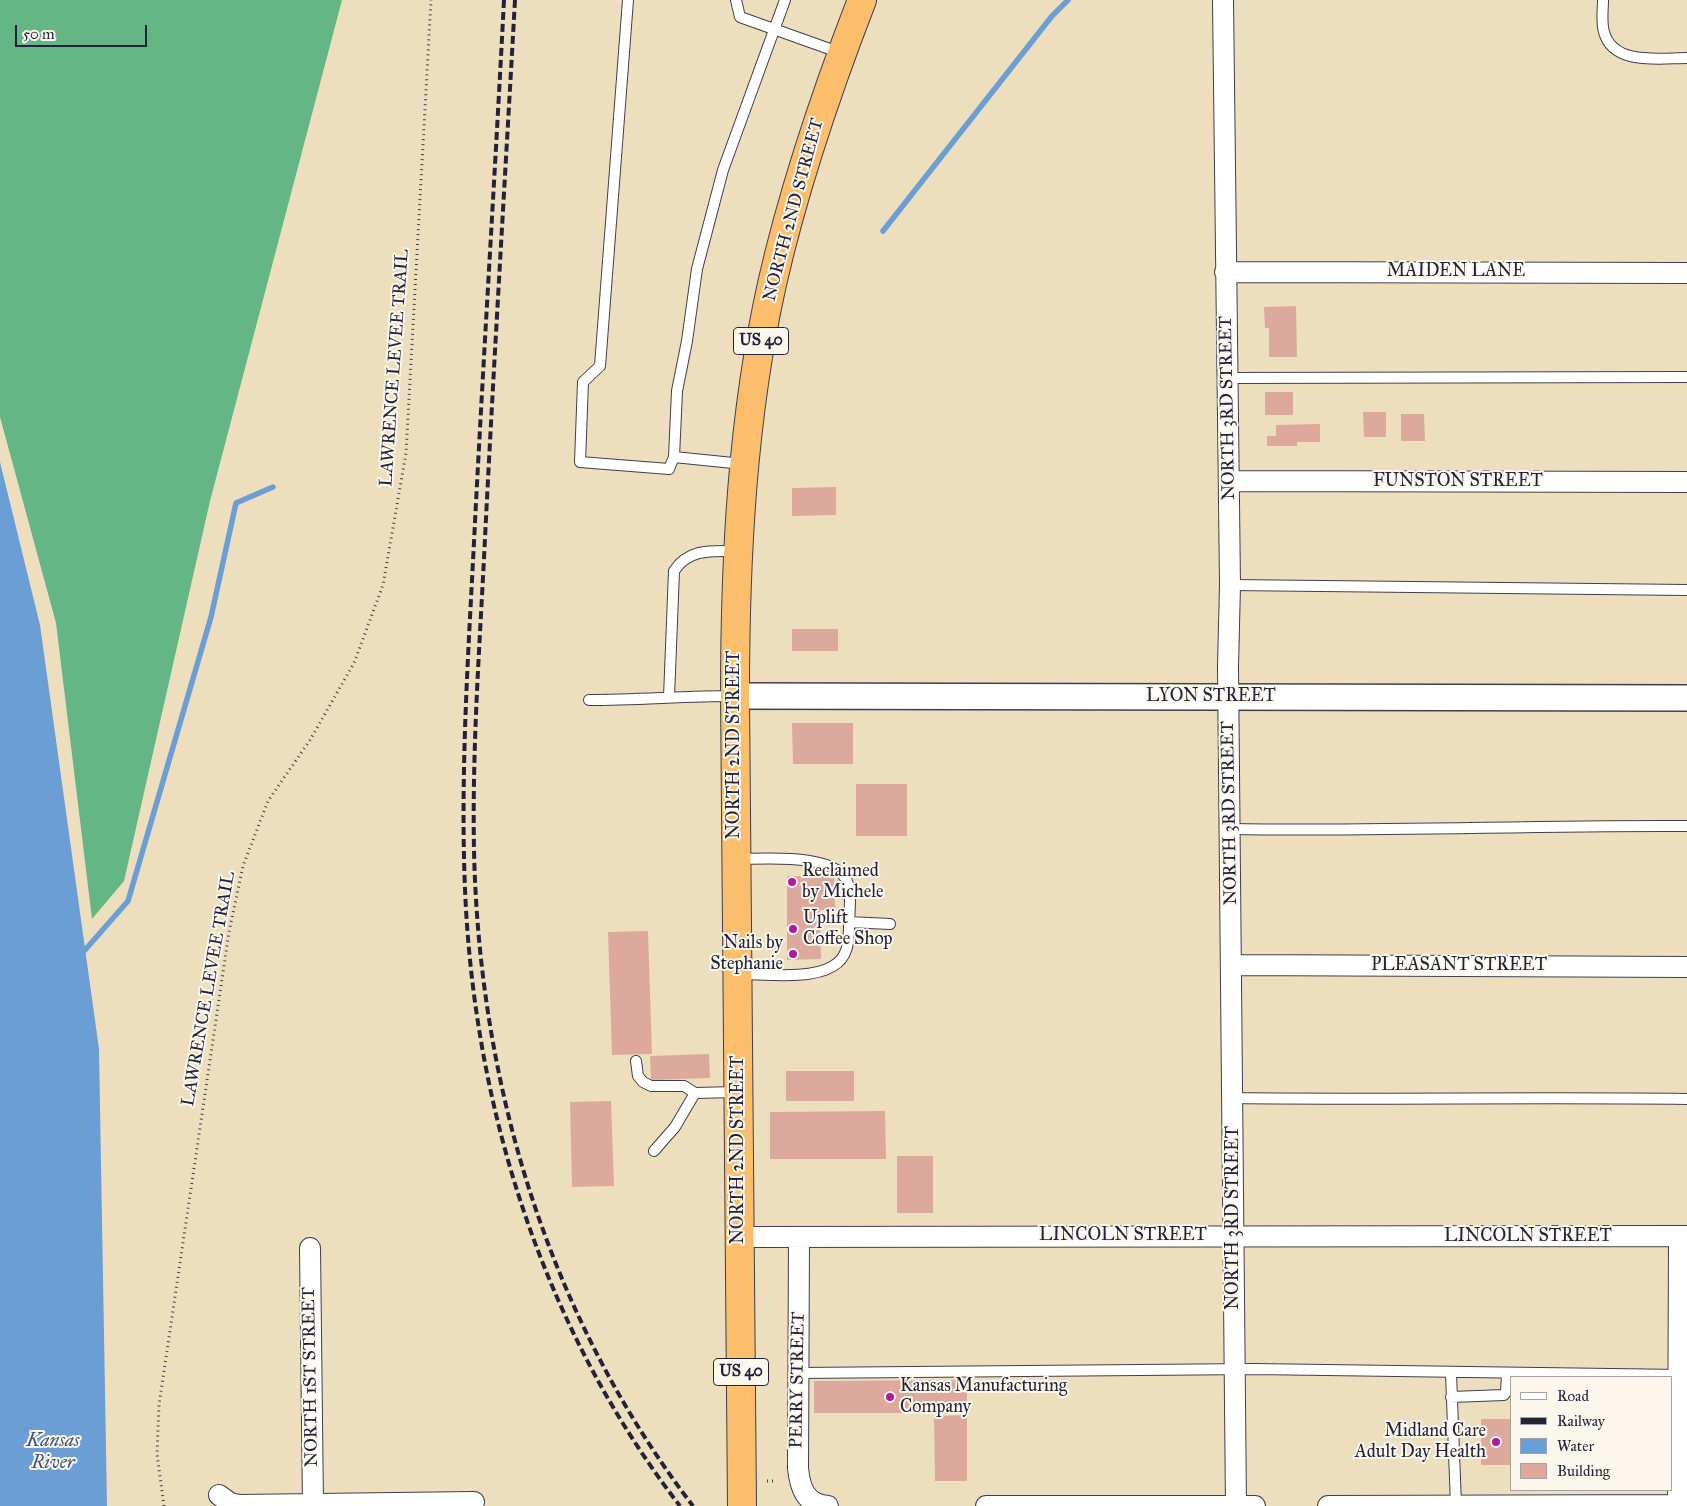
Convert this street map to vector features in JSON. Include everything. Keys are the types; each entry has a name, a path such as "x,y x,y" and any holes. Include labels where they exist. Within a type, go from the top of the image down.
{"highway":[{"name":"NORTH 2ND STREET","path":"742,1506 734,696 737,551 744,464 761,344 772,284 799,182 842,53 862,0"}],"street":[{"name":"NORTH 3RD STREET","path":"1223,0 1230,585 1229,696 1236,1506"},
{"name":"MAIDEN LANE","path":"1225,272 1687,272"},
{"name":"FUNSTON STREET","path":"1229,481 1687,482"},
{"name":"LYON STREET","path":"734,696 1687,698"},
{"name":"PLEASANT STREET","path":"1232,966 1687,967"},
{"name":"LINCOLN STREET","path":"739,1237 1683,1236"},
{"path":"1328,1506 1681,1505 1683,1236"},
{"name":"PERRY STREET","path":"799,1237 798,1468 801,1488 805,1496 817,1505"},
{"name":"NORTH 1ST STREET","path":"310,1248 313,1505"},
{"path":"219,1495 230,1503 238,1505 474,1502"},
{"path":"986,1506 1254,1506"}],"lane":[{"path":"628,0 600,366 583,382 580,462 669,469 674,457 677,391 687,341 697,269 723,170 785,0"},
{"path":"736,0 740,17 842,53"},
{"path":"1602,0 1604,31 1608,42 1614,48 1637,58 1687,58"},
{"path":"1228,378 1687,377"},
{"path":"674,457 744,464"},
{"path":"669,697 674,571 681,559 703,551 737,551"},
{"path":"1230,585 1687,590"},
{"path":"589,700 652,700 669,697 734,696"},
{"path":"1230,830 1313,831 1350,828 1415,830 1573,825 1687,826"},
{"path":"736,859 800,859 836,869 848,884 849,922 847,950 834,966 807,974 738,974"},
{"path":"849,922 890,924"},
{"path":"636,1061 638,1076 643,1082 652,1086 684,1086 695,1093 739,1092"},
{"path":"654,1151 676,1127 695,1093"},
{"path":"1233,1098 1410,1100 1490,1097 1687,1099"},
{"path":"798,1373 1235,1370 1683,1375"},
{"path":"1450,1373 1456,1505"},
{"path":"1451,1397 1504,1396 1507,1374"}],"path":[{"name":"LAWRENCE LEVEE TRAIL","path":"164,1506 157,1454 160,1405 229,932 243,866 268,801 310,740 354,663 383,585 399,500 406,453 431,0"},
{"path":"767,1481 777,1481"}],"green space":[{"path":"0,0 342,0 210,501 124,881 92,919 56,623 0,417"}],"water":[{"name":"Kansas River","path":"0,462 40,625 99,1049 107,1506 0,1506"}],"building":[{"path":"1296,306 1297,357 1269,357 1269,328 1265,328 1264,307"},
{"path":"1265,392 1293,392 1293,415 1265,415"},
{"path":"1363,412 1386,412 1386,437 1364,437"},
{"path":"1401,414 1424,414 1425,441 1401,441"},
{"path":"1320,424 1320,442 1297,442 1297,446 1267,446 1267,436 1276,436 1276,425"},
{"path":"836,487 836,515 792,516 792,488"},
{"path":"792,629 838,629 838,651 792,651"},
{"path":"792,723 853,723 853,764 793,764"},
{"path":"856,784 907,784 907,836 856,836"},
{"path":"787,876 834,876 835,910 820,910 821,959 787,960"},
{"path":"648,931 652,1054 612,1055 608,932"},
{"path":"709,1054 710,1078 651,1080 650,1056"},
{"path":"786,1071 854,1071 854,1101 786,1101"},
{"path":"611,1101 614,1186 572,1187 570,1102"},
{"path":"885,1111 886,1159 770,1159 770,1112"},
{"path":"897,1156 933,1156 933,1213 897,1213"},
{"name":"Kansas Manufacturing Company","path":"967,1380 967,1413 814,1413 814,1381"},
{"name":"Kansas Manufacturing Company","path":"967,1415 967,1481 935,1481 934,1416"},
{"name":"Midland Care Adult Day Health","path":"1481,1419 1510,1419 1510,1465 1481,1465"}],"waterway":[{"path":"883,231 1052,16 1068,0"},
{"path":"79,954 85,950 128,901 211,617 236,503 273,487"}],"railway":[{"path":"504,0 466,706 464,843 471,972 483,1054 501,1135 525,1214 555,1292 590,1366 632,1438 680,1506"},
{"path":"515,0 475,733 474,850 479,938 490,1026 508,1112 531,1196 562,1278 599,1357 642,1434 693,1506"}],"place":[{"name":"Reclaimed by Michele","path":"792,882"},
{"name":"Uplift Coffee Shop","path":"793,929"},
{"name":"Nails by Stephanie","path":"793,954"},
{"name":"Kansas Manufacturing Company","path":"890,1397"},
{"name":"Midland Care Adult Day Health","path":"1496,1442"}]}
